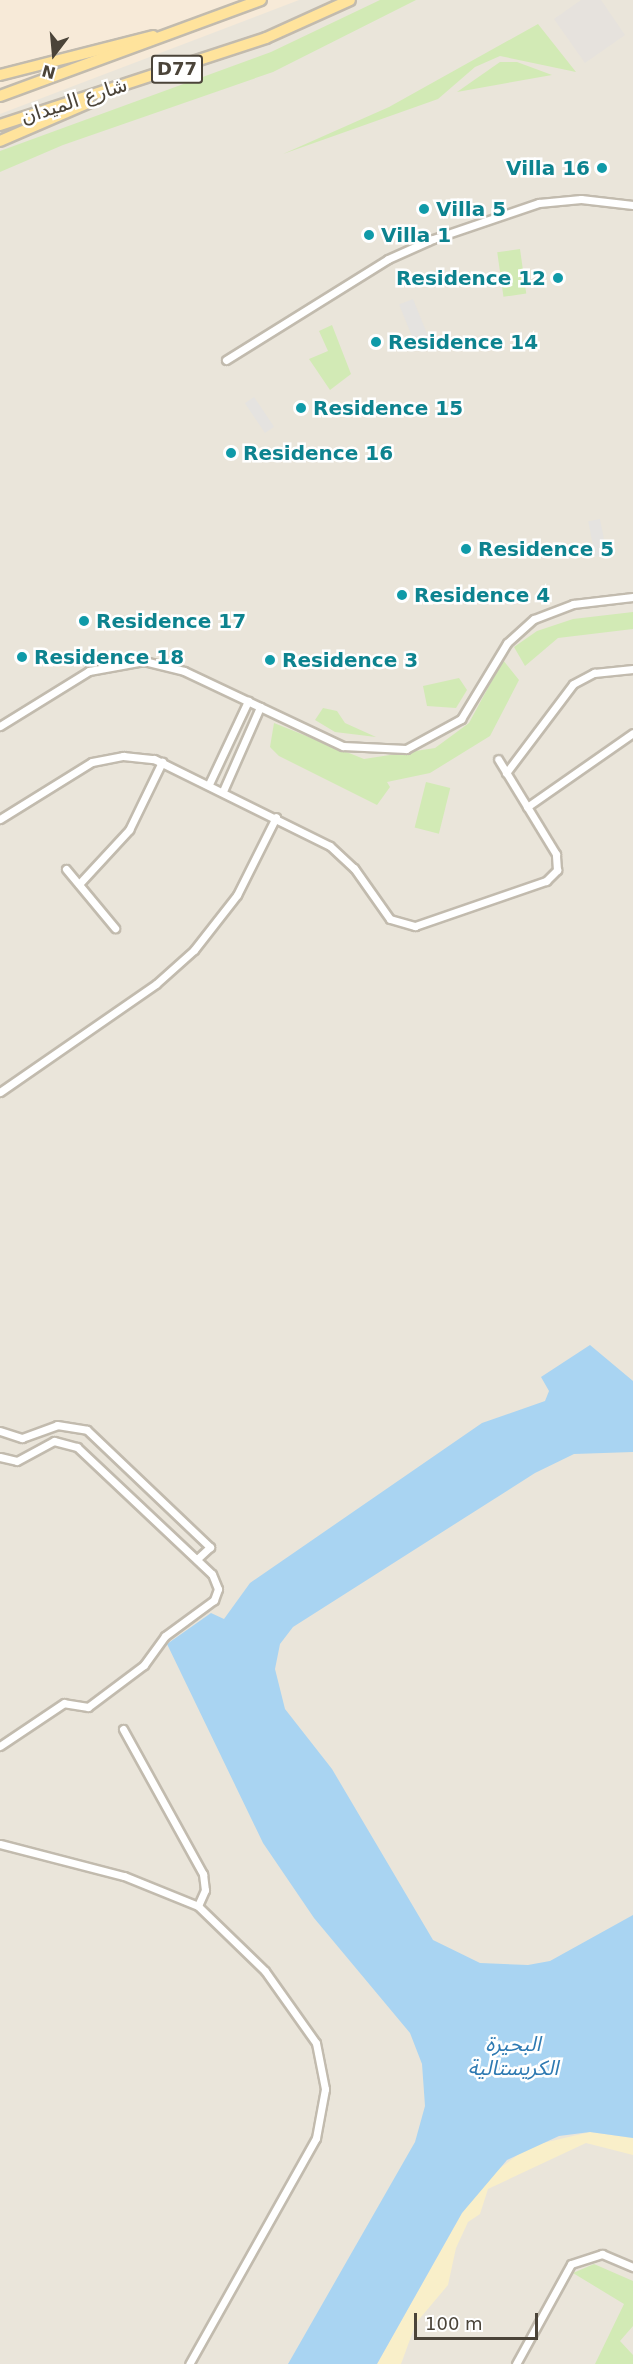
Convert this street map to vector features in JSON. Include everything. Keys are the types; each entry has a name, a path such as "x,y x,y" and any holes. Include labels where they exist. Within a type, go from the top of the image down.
{"main road":[{"name":"شارع الميدان","path":"0,96 261,0"},
{"name":"شارع الميدان","path":"0,125 266,38 350,0"},
{"path":"0,75 122,42 171,35"},
{"path":"0,141 116,88"}],"street":[{"path":"226,360 388,259 433,239 539,203 581,199 633,205"},
{"path":"0,726 76,678 121,662 171,666 356,749 387,752 418,746 466,715 507,643 534,619 573,604 633,597"},
{"path":"506,773 573,684 594,673 633,669"},
{"path":"209,784 248,701"},
{"path":"223,791 260,707"},
{"path":"527,807 633,733"},
{"path":"227,745 240,751"},
{"path":"0,819 92,762 123,756 162,762 276,817 343,856 390,919 410,927 552,876 556,854 498,759"},
{"path":"79,884 129,830 162,762"},
{"path":"0,1092 156,984 194,950 237,895 276,817"},
{"path":"66,869 115,928"},
{"path":"0,1431 22,1438 57,1425 87,1430 210,1547 197,1559"},
{"path":"0,1457 16,1461 48,1442 72,1444 216,1578 214,1600 165,1636 144,1665 88,1707 64,1703 0,1746"},
{"path":"123,1729 203,1874 205,1890 198,1906"},
{"path":"0,1844 124,1876 198,1906 253,1957 306,2025 320,2053 325,2089 312,2147 189,2364"},
{"path":"516,2364 571,2264 602,2254 633,2267"}],"shaded area":[{"path":"0,0 633,0 633,2364 0,2364"},
{"path":"0,0 299,0 0,114"},
{"path":"581,0 601,0 625,35 585,63 554,19"},
{"path":"413,299 428,336 414,342 399,305"},
{"path":"254,397 274,427 265,433 245,403"},
{"path":"600,519 607,554 595,557 588,521"}],"green space":[{"path":"380,0 416,0 273,72 63,145 0,172 0,151 271,52"},
{"path":"538,24 576,72 500,56 475,67 438,99 283,154 389,107"},
{"path":"500,62 517,62 552,75 457,92"},
{"path":"520,249 526,294 503,297 497,252"},
{"path":"332,325 351,374 330,390 309,359 328,351 319,331"},
{"path":"633,612 633,629 558,638 525,666 514,647 537,631 573,619"},
{"path":"503,660 519,680 490,736 430,773 387,782 390,787 377,805 279,756 270,747 274,723 364,759 435,748 469,723"},
{"path":"459,678 467,690 456,708 427,706 423,686"},
{"path":"323,708 337,711 345,723 376,737 335,732 315,720"},
{"path":"426,782 450,788 439,834 415,828"},
{"path":"594,2264 633,2281 633,2326 620,2341 633,2355 633,2364 595,2364 624,2304 573,2273"}],"sand":[{"path":"590,2132 633,2138 633,2155 586,2143 488,2189 480,2214 468,2222 456,2248 448,2285 416,2323 401,2364 377,2364 462,2213 489,2176 530,2146"}],"water":[{"name":"البحيرة الكريستالية","path":"590,1345 633,1381 633,1452 574,1454 535,1473 293,1627 280,1644 275,1669 285,1709 332,1769 433,1940 480,1963 528,1965 550,1961 633,1915 633,2138 590,2132 559,2136 507,2160 462,2213 377,2364 288,2364 415,2142 425,2106 422,2064 410,2033 314,1918 263,1843 167,1644 211,1613 224,1619 250,1583 482,1423 545,1401 549,1391 541,1377"}],"place":[{"name":"Villa 16","path":"602,168"},
{"name":"Villa 5","path":"424,209"},
{"name":"Villa 1","path":"369,235"},
{"name":"Residence 12","path":"558,278"},
{"name":"Residence 14","path":"376,342"},
{"name":"Residence 15","path":"301,408"},
{"name":"Residence 16","path":"231,453"},
{"name":"Residence 5","path":"466,549"},
{"name":"Residence 4","path":"402,595"},
{"name":"Residence 17","path":"84,621"},
{"name":"Residence 18","path":"22,657"},
{"name":"Residence 3","path":"270,660"}]}
